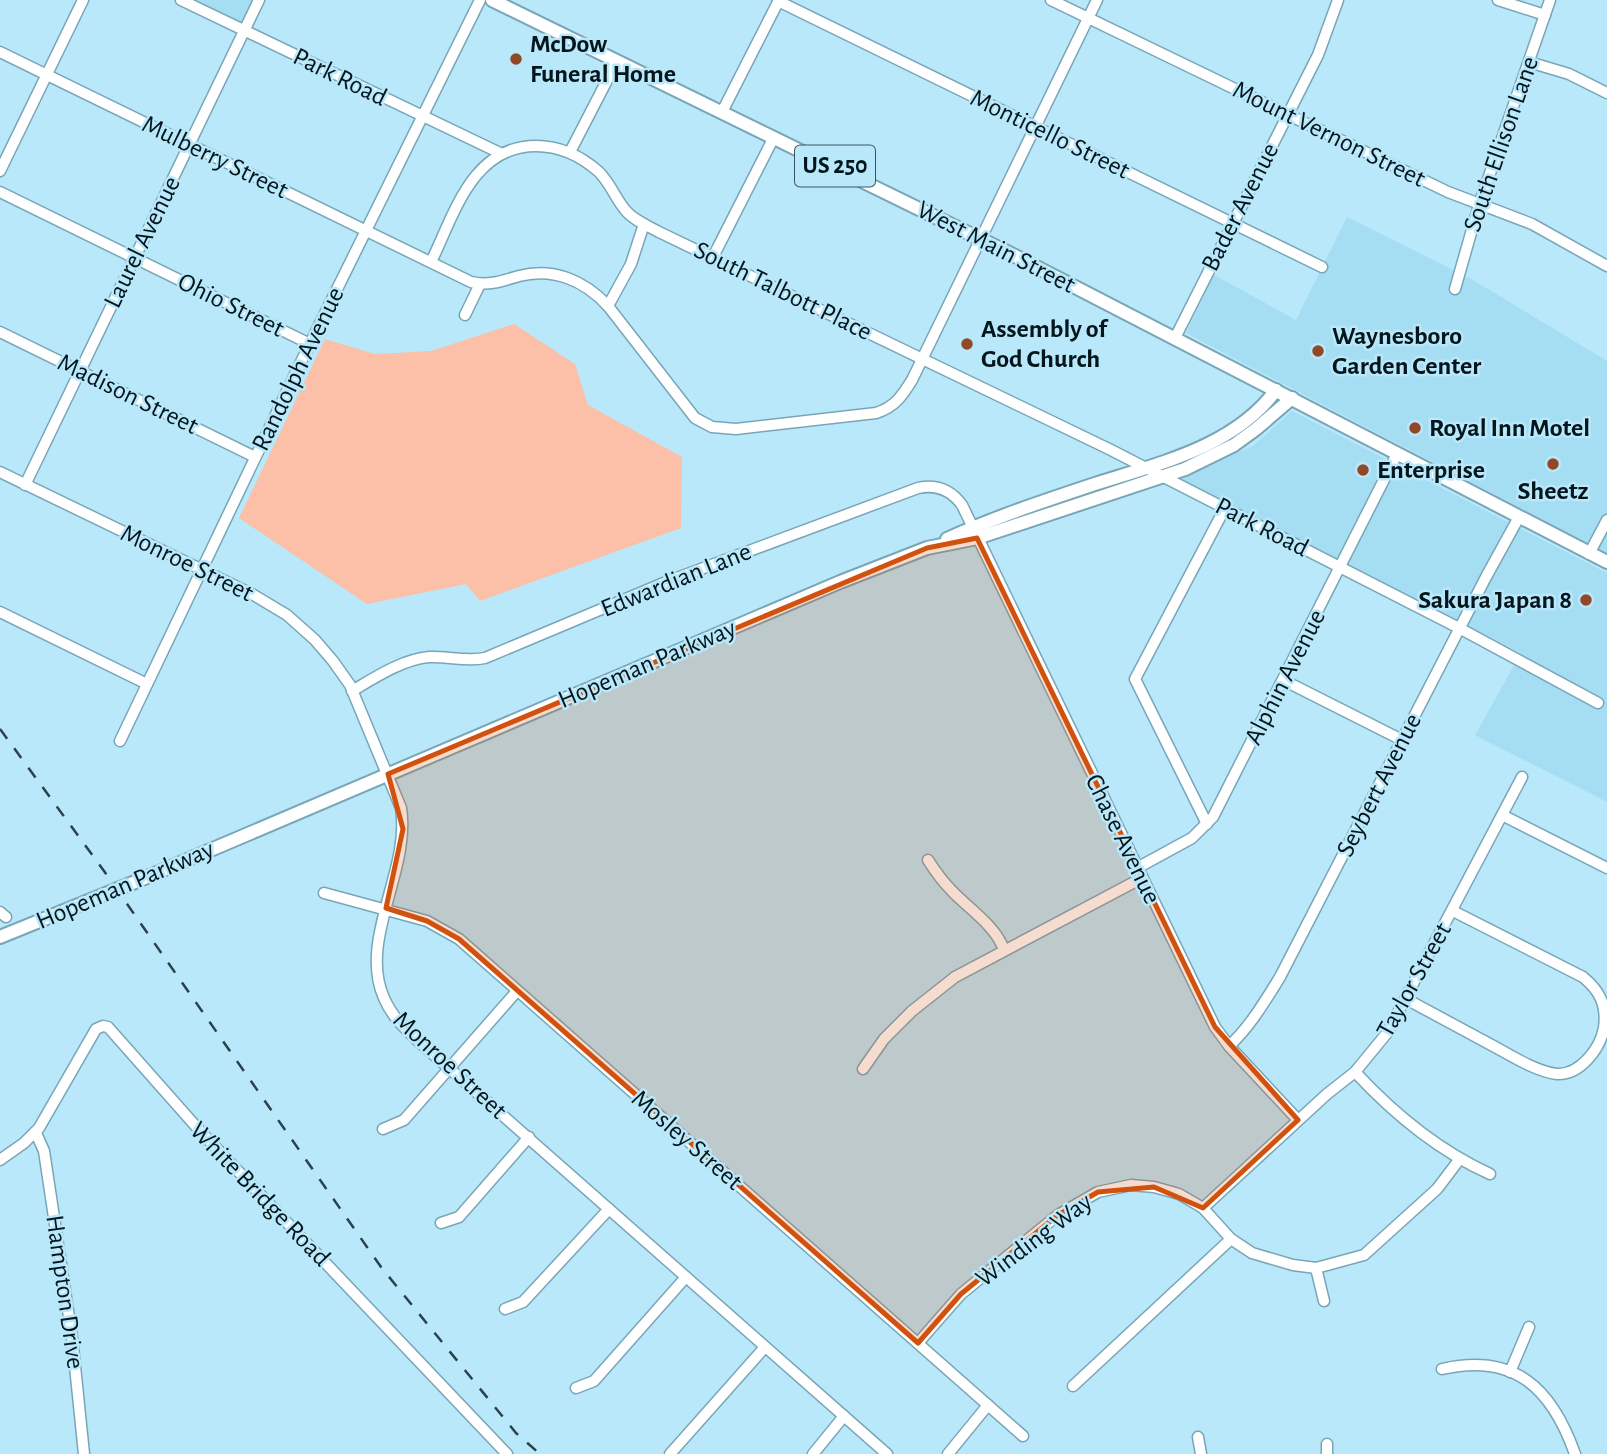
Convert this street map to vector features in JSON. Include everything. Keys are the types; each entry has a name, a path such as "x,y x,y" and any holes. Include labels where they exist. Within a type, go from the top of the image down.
{"main road":[{"name":"West Main Street","path":"492,0 981,239 1607,562"},
{"path":"975,533 1179,457 1225,434 1263,408 1276,390"},
{"path":"975,533 1163,477 1198,463 1234,445 1292,398"},
{"name":"Hopeman Parkway","path":"0,937 140,880 639,666 927,548 975,533"}],"street":[{"path":"0,171 83,0"},
{"name":"Park Road","path":"181,0 499,153"},
{"name":"Laurel Avenue","path":"25,485 259,0"},
{"name":"Randolph Avenue","path":"120,741 310,344 481,0"},
{"path":"722,112 779,0"},
{"name":"Monticello Street","path":"779,0 1322,267"},
{"name":"Mount Vernon Street","path":"1051,0 1371,156 1479,205 1532,224 1607,266"},
{"path":"465,315 480,284 532,274 556,275 587,287 608,306 682,404 695,418 712,427 736,429 884,410 901,399 922,359 1097,0"},
{"name":"Bader Avenue","path":"1175,338 1318,55 1338,0"},
{"path":"1498,0 1545,15"},
{"name":"South Ellison Lane","path":"1455,289 1479,205 1550,0"},
{"name":"Mulberry Street","path":"0,52 480,284"},
{"path":"431,262 471,181 484,165 499,153 521,147 540,146 570,152 617,61"},
{"path":"1530,62 1569,74 1607,93"},
{"path":"713,257 774,137"},
{"name":"South Talbott Place","path":"570,152 598,172 628,214 644,224 922,359"},
{"name":"Ohio Street","path":"0,192 310,344"},
{"path":"608,306 631,264 644,224"},
{"name":"Madison Street","path":"0,332 255,457"},
{"name":"Park Road","path":"922,359 1147,468 1459,628 1598,703"},
{"name":"Alphin Avenue","path":"863,1069 884,1039 924,1000 955,977 1140,873 1208,824 1397,454"},
{"name":"Monroe Street","path":"0,472 252,594 287,615 315,640 333,661 352,691 401,808 401,851 386,908 376,964 383,998 392,1012 407,1030 449,1068 887,1454"},
{"name":"Edwardian Lane","path":"352,691 418,659 431,657 468,661 485,658 666,582 918,488 936,486 953,495 962,505 975,533"},
{"path":"1208,824 1135,679 1225,508"},
{"name":"Seybert Avenue","path":"1229,1046 1262,1006 1280,977 1519,517"},
{"path":"1590,554 1607,520"},
{"name":"Chase Avenue","path":"975,533 1206,1011 1229,1046 1298,1120"},
{"path":"0,612 147,684"},
{"path":"1283,680 1402,740"},
{"name":"Taylor Street","path":"1203,1208 1354,1072 1387,1033 1522,777"},
{"path":"1502,815 1607,868"},
{"path":"928,860 950,890 992,930 1004,950"},
{"name":"Mosley Street","path":"324,893 386,908 427,921 449,932 1023,1436"},
{"path":"1406,999 1528,1064 1556,1074 1570,1071 1587,1061 1599,1043 1605,1027 1605,1007 1598,989 1583,977 1453,911"},
{"path":"383,1129 404,1120 517,990"},
{"name":"White Bridge Road","path":"36,1132 96,1029 108,1027 185,1115 507,1454"},
{"path":"1354,1072 1419,1133 1459,1160 1490,1174"},
{"path":"0,1160 36,1132"},
{"name":"Hampton Drive","path":"36,1132 44,1151 72,1337 84,1454"},
{"path":"441,1223 459,1217 529,1137"},
{"name":"Winding Way","path":"918,1343 961,1294 1058,1215 1098,1192 1131,1185 1154,1187 1180,1194 1203,1208 1231,1238 1252,1253 1268,1259 1316,1268 1364,1255 1437,1189 1459,1160"},
{"path":"505,1309 523,1303 609,1209"},
{"path":"1073,1386 1231,1238"},
{"path":"1316,1268 1324,1301"},
{"path":"576,1388 594,1381 687,1278"},
{"path":"1510,1372 1529,1327"},
{"path":"670,1454 765,1347"},
{"path":"1442,1369 1466,1365 1487,1366 1510,1372 1532,1384 1555,1409 1566,1428 1575,1454"},
{"path":"948,1454 988,1405"},
{"path":"813,1454 844,1416"},
{"path":"1198,1437 1201,1454"}],"highlighted area":[{"path":"977,538 1215,1027 1298,1120 1203,1208 1154,1187 1098,1192 1058,1215 961,1294 918,1343 459,939 427,921 386,908 403,829 388,774 927,548"}],"shaded area":[{"path":"191,0 252,0 241,24"},
{"path":"1347,217 1473,280 1607,361 1607,553 1186,333 1214,275 1296,320"},
{"path":"514,324 575,364 588,405 682,457 681,528 480,601 466,584 367,604 239,518 325,339 375,354 431,351"},
{"path":"1292,411 1607,573 1607,802 1475,735 1521,653 1179,478 1253,446"}],"railway":[{"path":"0,729 104,871 381,1267 516,1433 540,1454"}],"place":[{"name":"McDow Funeral Home","path":"516,59"},
{"name":"Assembly of God Church","path":"967,344"},
{"name":"Waynesboro Garden Center","path":"1318,351"},
{"name":"Royal Inn Motel","path":"1415,428"},
{"name":"Sheetz","path":"1553,464"},
{"name":"Enterprise","path":"1363,470"},
{"name":"Sakura Japan 8","path":"1586,600"}]}
